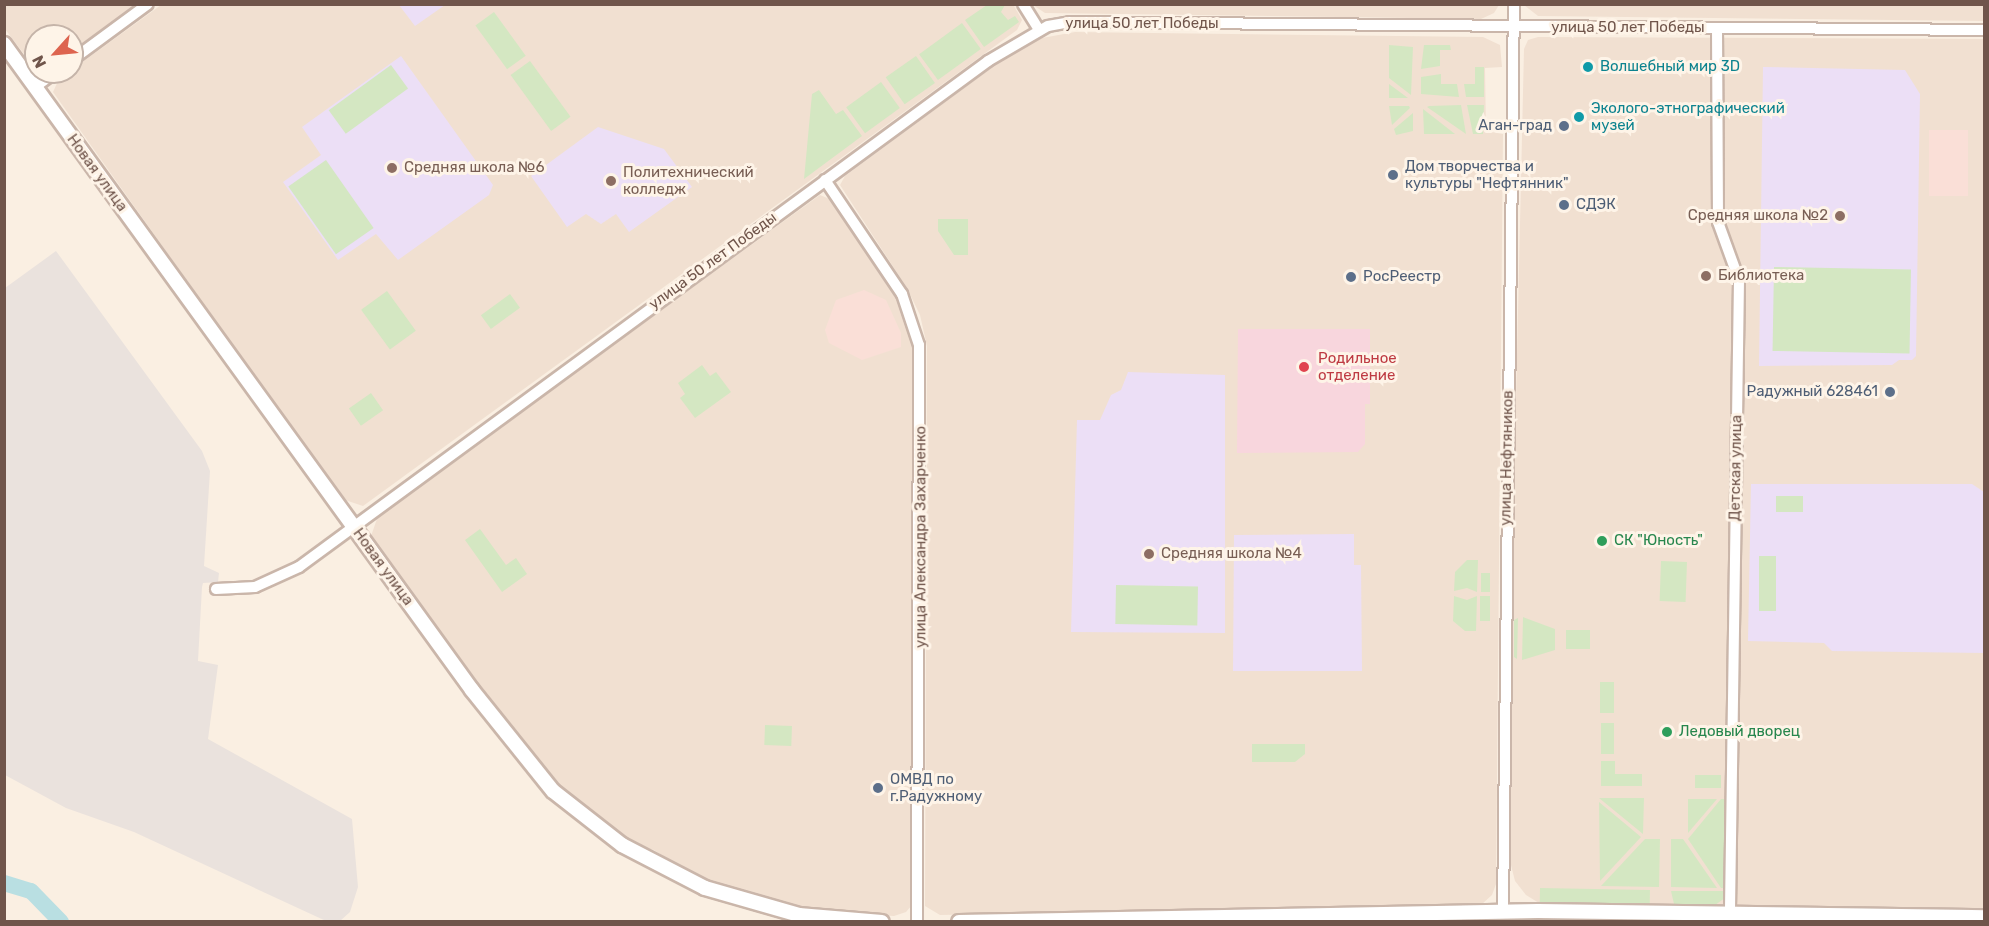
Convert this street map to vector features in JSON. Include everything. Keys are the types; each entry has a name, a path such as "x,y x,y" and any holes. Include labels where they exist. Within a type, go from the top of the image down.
{"street":[{"path":"84,51 148,4"},
{"path":"1023,4 1040,30"},
{"name":"улица Нефтяников","path":"1503,911 1514,4"},
{"name":"улица 50 лет Победы","path":"216,588 244,589 286,575 1006,48 1040,30 1070,22 1514,28 1984,30"},
{"name":"Детская улица","path":"1717,28 1718,222 1739,280 1730,912"},
{"name":"Новая улица","path":"4,44 528,764 553,791 599,830 670,872 739,900 813,917 882,921"},
{"path":"35,87 39,84"},
{"name":"улица Александра Захарченко","path":"825,180 902,294 919,345 917,921"},
{"path":"959,921 1503,911 1730,912 1984,917"}],"shaded area":[{"path":"1013,4 1022,20 1017,30 363,506 342,499 53,92 57,84 84,84 84,61 161,5"},
{"path":"1984,4 1984,21 1538,16 1524,5"},
{"path":"4,5 138,5 84,45 84,24 24,24 24,54 5,29"},
{"path":"399,5 445,5 415,26"},
{"path":"1033,5 1499,5 1494,13 1481,19 1045,13"},
{"path":"1075,32 1483,37 1500,45 1502,67 1485,68 1486,131 1503,134 1496,884 1492,895 1482,904 940,915 925,906 927,346 920,315 907,288 840,185 845,176 1006,57 1042,38"},
{"path":"1538,37 1984,39 1984,910 1539,903 1526,895 1515,881 1509,857 1509,709 1524,49 1528,40"},
{"name":"Средняя школа №6","path":"401,56 493,185 489,195 398,260 376,234 338,260 283,182 321,155 302,127"},
{"name":"Средняя школа №2","path":"1763,67 1905,70 1920,94 1916,356 1912,360 1899,360 1892,365 1759,366"},
{"name":"Политехнический колледж","path":"598,127 664,149 692,187 629,232 616,214 601,224 586,214 567,227 531,176"},
{"path":"1929,130 1968,130 1968,196 1929,196"},
{"path":"820,195 832,200 895,293 913,341 912,905 906,912 894,916 827,913 735,892 699,879 654,850 636,845 613,831 541,769 371,536 378,516"},
{"path":"56,251 202,451 210,471 204,566 219,573 218,582 203,583 202,587 198,661 218,665 208,739 352,819 358,887 350,912 340,921 326,921 134,832 66,808 5,775 5,288"},
{"path":"864,290 886,300 901,333 901,347 862,360 829,343 825,330 836,300"},
{"name":"Родильное отделение","path":"1238,329 1370,329 1370,404 1365,404 1365,444 1358,452 1237,453"},
{"name":"Средняя школа №4","path":"1128,372 1225,375 1225,633 1071,632 1077,420 1100,420 1111,395 1121,390"},
{"path":"1751,484 1972,484 1984,492 1984,653 1832,651 1824,643 1748,641"},
{"path":"1354,534 1354,565 1361,565 1362,671 1233,671 1234,535"}],"green space":[{"path":"987,5 1005,5 1001,12 1008,20 1015,16 1019,22 984,47 965,20"},
{"path":"494,12 526,56 507,69 475,26"},
{"path":"962,23 981,49 938,80 919,54"},
{"path":"1389,45 1413,47 1411,95 1389,78"},
{"path":"1424,45 1450,45 1451,50 1440,50 1440,66 1421,69"},
{"path":"916,56 935,83 905,104 886,77"},
{"path":"530,61 571,117 551,131 511,75"},
{"path":"391,65 408,88 346,134 329,110"},
{"path":"1475,67 1484,67 1484,97 1466,97 1464,84 1475,84"},
{"path":"1441,74 1441,84 1457,84 1459,97 1421,94 1421,77"},
{"path":"881,82 900,108 865,133 846,107"},
{"path":"1389,84 1408,98 1389,98"},
{"path":"819,90 836,114 843,110 862,136 804,179 812,94"},
{"path":"1461,105 1466,134 1427,107 1429,106"},
{"path":"1467,105 1484,105 1483,134 1473,134"},
{"path":"1389,106 1409,106 1410,108 1392,125"},
{"path":"1423,109 1455,134 1424,134"},
{"path":"1413,113 1413,131 1396,135 1394,129"},
{"path":"326,160 374,228 336,254 288,186"},
{"path":"938,219 968,219 968,255 954,255 938,231"},
{"path":"1774,267 1911,269 1910,353 1773,351"},
{"path":"387,291 416,331 390,349 361,310"},
{"path":"510,294 520,308 491,329 481,315"},
{"path":"702,365 710,376 716,372 731,392 695,418 680,398 685,394 678,383"},
{"path":"371,393 383,410 361,426 349,408"},
{"path":"1776,496 1803,496 1803,512 1776,512"},
{"path":"480,529 506,565 516,558 527,574 502,592 465,540"},
{"path":"1759,556 1776,556 1776,611 1759,611"},
{"path":"1467,560 1478,560 1477,592 1467,588 1454,591 1455,572"},
{"path":"1661,561 1687,562 1686,602 1660,601"},
{"path":"1481,573 1490,573 1490,592 1481,592"},
{"path":"1116,585 1198,586 1197,625 1115,624"},
{"path":"1454,596 1467,600 1477,596 1476,631 1465,631 1453,621"},
{"path":"1480,596 1490,596 1490,621 1480,621"},
{"path":"1523,617 1555,629 1555,650 1522,660"},
{"path":"1518,618 1517,659 1514,657 1514,620"},
{"path":"1566,630 1590,630 1590,649 1566,649"},
{"path":"1600,682 1614,682 1614,713 1600,713"},
{"path":"1601,723 1614,723 1614,754 1601,754"},
{"path":"765,725 792,726 791,746 764,745"},
{"path":"1252,744 1305,744 1305,754 1295,762 1252,762"},
{"path":"1601,761 1615,761 1615,774 1642,774 1642,786 1601,786"},
{"path":"1695,775 1721,775 1721,788 1695,788"},
{"path":"1599,798 1644,798 1643,834"},
{"path":"1688,799 1717,799 1688,833"},
{"path":"1721,799 1726,799 1725,888 1721,888 1688,839"},
{"path":"1599,802 1641,837 1600,881"},
{"path":"1645,839 1660,839 1659,887 1601,886"},
{"path":"1671,839 1683,839 1717,888 1671,887"},
{"path":"1540,888 1650,890 1650,904 1540,902"},
{"path":"1671,891 1725,891 1725,898 1715,905 1674,904"}],"waterway":[{"path":"4,883 31,891 61,922"}],"place":[{"name":"Волшебный мир 3D","path":"1588,67"},
{"name":"Эколого-этнографический музей","path":"1579,117"},
{"name":"Аган-град","path":"1564,126"},
{"name":"Средняя школа №6","path":"392,168"},
{"name":"Дом творчества и культуры \"Нефтянник\"","path":"1393,175"},
{"name":"Политехнический колледж","path":"611,181"},
{"name":"СДЭК","path":"1564,205"},
{"name":"Средняя школа №2","path":"1840,216"},
{"name":"Библиотека","path":"1706,276"},
{"name":"РосРеестр","path":"1351,277"},
{"name":"Родильное отделение","path":"1304,367"},
{"name":"Радужный 628461","path":"1890,392"},
{"name":"СК \"Юность\"","path":"1602,541"},
{"name":"Средняя школа №4","path":"1149,554"},
{"name":"Ледовый дворец","path":"1667,732"},
{"name":"ОМВД по г.Радужному","path":"878,788"}]}
